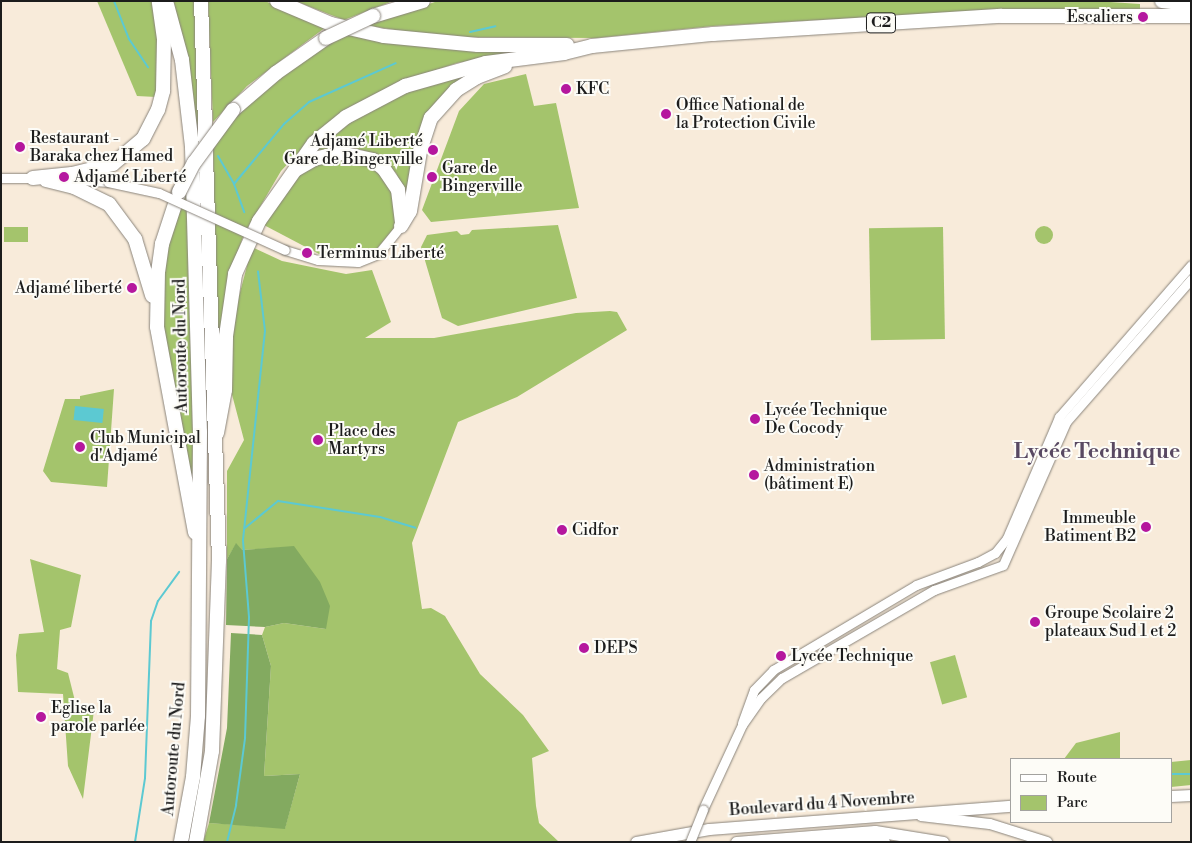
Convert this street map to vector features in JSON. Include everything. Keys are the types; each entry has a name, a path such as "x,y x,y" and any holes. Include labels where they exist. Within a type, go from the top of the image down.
{"highway":[{"path":"33,178 72,174 113,164 143,139 158,110 162,90 164,39 159,1"},
{"name":"Autoroute du Nord","path":"166,1 182,60 192,148 196,242 201,570 197,725 192,777 182,842"},
{"name":"Autoroute du Nord","path":"196,842 209,781 215,716 219,561 217,433 211,360 202,1"},
{"path":"277,1 331,24 426,42 535,46 620,42"},
{"path":"201,570 163,369 157,308 162,244 179,192 194,163 233,110 276,73 326,38 373,16 423,1"},
{"path":"1162,1 1191,4"},
{"name":"C2","path":"620,42 1001,16 1143,15 1191,18"},
{"path":"217,433 224,398 226,336 235,274 259,221 302,156 328,131 384,95 459,68 620,42"},
{"path":"401,226 410,211 425,132 441,104 477,77 530,58"},
{"path":"290,174 314,158 340,153 373,160 384,169 398,190 403,213 401,226"},
{"path":"33,178 74,187 109,204 135,239 157,308"}],"main road":[{"path":"1172,796 1191,795"},
{"name":"Boulevard du 4 Novembre","path":"636,842 709,829 1010,806"},
{"path":"905,814 990,824 1047,842"},
{"path":"857,818 858,832"},
{"name":"Boulevard du 4 Novembre","path":"736,842 858,832 892,832 943,842"},
{"path":"771,840 885,842"}],"street":[{"path":"1,178 108,182 159,193 285,250 318,260 358,262 378,254 401,226"},
{"path":"690,842 703,809 742,725 754,690 773,670 916,585 978,562 996,552 1007,538 1062,419 1191,265"},
{"path":"742,725 770,688 795,669 934,590 1003,565 1062,419 1191,279"}],"green space":[{"path":"97,1 154,1 158,28 156,97 137,96"},
{"path":"170,1 196,1 202,124 194,125"},
{"path":"208,1 265,1 326,27 247,86 213,122"},
{"path":"295,1 393,1 344,20"},
{"path":"438,1 1095,1 1140,4 1140,14 1000,10 713,26 597,38 439,37 364,25"},
{"path":"347,34 369,40 444,49 531,50 457,63 401,82 310,140 281,171 244,234 235,260 220,351 217,352 213,143 235,116 306,56"},
{"path":"471,72 449,88 407,198 396,173 377,155 352,147 317,151 349,123 407,92"},
{"path":"526,74 534,106 556,103 579,208 431,222 422,210 459,111 484,84"},
{"path":"328,158 371,164 395,193 397,215 395,227 375,251 358,258 319,254 262,224 291,177"},
{"path":"187,182 194,472 192,475 189,473 162,332 161,298 168,241"},
{"path":"558,225 577,298 458,326 442,318 421,247 427,235 457,231 461,235 469,234 472,230"},
{"path":"1044,226 1050,229 1053,235 1050,241 1044,244 1038,241 1035,235 1038,229"},
{"path":"4,227 28,227 28,242 4,242"},
{"path":"943,227 945,339 871,340 869,228"},
{"path":"252,247 282,261 346,274 372,270 391,322 365,338 434,338 576,313 610,311 617,312 627,330 517,397 458,422 412,543 422,609 431,608 445,616 480,674 523,715 549,751 532,758 536,806 539,823 559,842 203,842 209,823 285,828 300,774 264,776 271,666 262,635 265,627 284,623 326,629 294,547 241,550 236,544 227,559 227,471 244,440 230,387 234,315"},
{"name":"Club Municipal d'Adjamé","path":"114,389 107,487 51,482 43,471 65,399 80,399 80,396"},
{"path":"236,543 242,550 294,546 320,582 330,606 326,629 284,623 265,627 226,625 227,559"},
{"path":"30,559 81,575 71,627 60,630 57,669 68,673 76,705 94,710 83,799 68,766 63,694 18,692 16,655 19,634 44,632"},
{"path":"231,633 262,635 271,666 264,776 300,774 285,829 209,823 227,728"},
{"path":"955,655 967,697 942,704 930,662"},
{"path":"1120,732 1120,758 1065,758 1076,743"},
{"path":"1191,760 1191,785 1172,787 1172,762"}],"water":[{"path":"75,406 104,409 102,423 74,420"}],"waterway":[{"path":"114,1 129,39 148,67"},
{"path":"470,32 495,26"},
{"path":"234,184 284,124 309,102 396,63"},
{"path":"218,156 234,184 244,212"},
{"path":"227,842 236,805 245,738 249,617 243,540 265,331 258,271"},
{"path":"245,528 278,501 380,517 415,528"},
{"path":"135,842 145,778 151,621 158,601 179,572"},
{"path":"1172,774 1191,774"}],"place":[{"name":"Escaliers","path":"1143,17"},
{"name":"KFC","path":"566,89"},
{"name":"Office National de la Protection Civile","path":"666,114"},
{"name":"Restaurant - Baraka chez Hamed","path":"20,147"},
{"name":"Adjamé Liberté Gare de Bingerville","path":"433,150"},
{"name":"Adjamé Liberté","path":"64,177"},
{"name":"Gare de Bingerville","path":"432,177"},
{"name":"Terminus Liberté","path":"307,253"},
{"name":"Adjamé liberté","path":"132,288"},
{"name":"Lycée Technique De Cocody","path":"755,419"},
{"name":"Place des Martyrs","path":"318,440"},
{"name":"Club Municipal d'Adjamé","path":"80,447"},
{"name":"Administration (bâtiment E)","path":"754,475"},
{"name":"Immeuble Batiment B2","path":"1146,527"},
{"name":"Cidfor","path":"562,530"},
{"name":"Groupe Scolaire 2 plateaux Sud 1 et 2","path":"1035,622"},
{"name":"DEPS","path":"584,648"},
{"name":"Lycée Technique","path":"781,656"},
{"name":"Eglise la parole parlée","path":"41,717"}],"district":[{"name":"Lycée Technique","path":"1097,452"}]}
